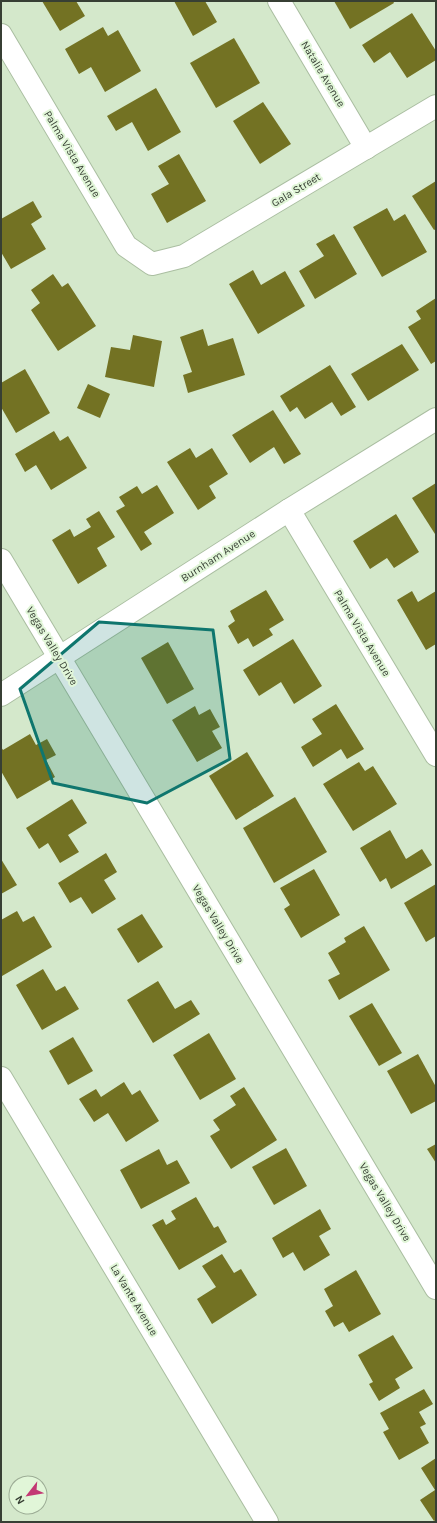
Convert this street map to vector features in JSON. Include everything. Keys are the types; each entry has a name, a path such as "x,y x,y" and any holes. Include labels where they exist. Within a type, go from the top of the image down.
{"street":[{"name":"Natalie Avenue","path":"279,1 366,148"},
{"name":"Palma Vista Avenue","path":"1,35 126,246 152,264"},
{"name":"Gala Street","path":"152,264 184,256 436,106"},
{"name":"Burnham Avenue","path":"1,695 289,510 436,419"},
{"name":"Palma Vista Avenue","path":"289,510 436,755"},
{"name":"Vegas Valley Drive","path":"1,560 436,1288"},
{"name":"La Vante Avenue","path":"1,1078 267,1522"}],"highlighted area":[{"path":"99,622 213,630 230,759 147,803 53,783 20,689"}],"building":[{"path":"42,1 76,1 85,16 60,31"},
{"path":"174,1 205,1 217,22 193,36"},
{"path":"334,1 393,1 394,3 350,29"},
{"path":"412,13 436,51 436,60 407,78 390,52 374,63 362,45"},
{"path":"103,27 108,36 118,30 141,71 105,92 91,67 79,74 65,49"},
{"path":"234,38 260,83 216,108 190,63"},
{"path":"156,88 181,132 148,151 132,122 116,131 107,116"},
{"path":"263,102 291,144 260,164 233,121"},
{"path":"179,154 206,201 167,223 151,194 169,184 158,166"},
{"path":"436,181 436,229 434,230 412,196"},
{"path":"33,201 42,217 31,224 46,249 11,269 1,252 1,219"},
{"path":"387,208 394,221 405,214 427,252 382,277 353,227"},
{"path":"334,234 357,274 315,299 299,271 324,256 316,244"},
{"path":"253,270 261,285 285,271 305,306 258,334 229,284"},
{"path":"53,274 62,287 68,283 96,326 58,351 31,310 40,303 31,290"},
{"path":"436,298 436,361 431,364 408,327 421,319 416,311"},
{"path":"203,329 208,346 233,338 245,375 188,393 183,375 192,372 180,337"},
{"path":"133,335 162,341 154,387 105,377 111,347 130,350"},
{"path":"402,344 419,370 368,401 351,374"},
{"path":"330,365 356,407 341,416 332,402 305,419 297,407 290,412 280,396"},
{"path":"25,369 50,413 16,433 1,407 1,383"},
{"path":"88,384 110,394 100,418 77,408"},
{"path":"273,410 301,454 284,464 274,447 250,463 232,435"},
{"path":"54,431 60,441 68,436 87,468 51,490 36,465 25,472 15,454"},
{"path":"190,448 196,458 212,448 228,474 209,486 216,498 198,510 167,462"},
{"path":"436,483 436,533 435,534 412,498"},
{"path":"157,485 174,513 144,532 152,544 141,551 116,511 125,506 119,497 137,486 142,494"},
{"path":"99,511 115,537 97,548 107,566 78,584 52,540 70,529 74,537 91,527 86,519"},
{"path":"396,514 419,552 394,568 387,558 370,569 353,541"},
{"path":"266,590 284,620 269,629 273,635 253,647 248,638 238,644 228,626 235,621 230,611"},
{"path":"412,591 418,602 436,591 436,644 426,650 397,600"},
{"path":"293,639 322,686 294,704 281,682 259,696 243,670"},
{"path":"168,642 194,689 167,704 141,658"},
{"path":"336,704 364,749 347,759 341,749 313,767 301,747 322,734 312,719"},
{"path":"195,706 199,715 210,709 220,727 212,731 222,748 197,762 172,720"},
{"path":"30,734 36,745 47,739 56,755 46,760 55,777 17,799 1,771 1,747 3,750"},
{"path":"247,752 274,796 236,820 209,776"},
{"path":"359,762 365,771 373,766 397,804 353,831 323,784"},
{"path":"295,797 327,852 274,883 243,828"},
{"path":"72,799 87,823 68,835 79,852 60,863 48,843 39,849 26,828"},
{"path":"390,830 406,859 422,849 432,865 391,889 386,878 380,882 360,848"},
{"path":"106,853 117,872 104,880 116,899 92,914 81,897 70,903 58,883"},
{"path":"1,859 17,885 1,894"},
{"path":"314,869 340,915 301,938 284,909 290,905 280,888"},
{"path":"436,884 436,936 426,942 404,903"},
{"path":"17,911 23,922 34,916 52,947 2,976 1,920"},
{"path":"142,914 163,947 138,963 117,929"},
{"path":"364,926 390,970 339,1000 328,980 340,974 328,953 346,942 344,938"},
{"path":"43,969 56,991 65,986 79,1009 42,1030 16,985"},
{"path":"158,981 175,1009 191,1000 200,1014 153,1043 127,1000"},
{"path":"372,1003 402,1053 379,1066 349,1016"},
{"path":"209,1033 236,1079 200,1100 173,1055"},
{"path":"73,1037 93,1071 68,1085 49,1051"},
{"path":"418,1054 436,1087 436,1101 411,1114 387,1071"},
{"path":"124,1082 132,1095 140,1090 159,1121 126,1142 108,1113 94,1122 79,1099 96,1089 101,1097"},
{"path":"244,1087 277,1140 231,1169 210,1136 220,1130 213,1120 236,1105 230,1096"},
{"path":"436,1144 436,1163 427,1149"},
{"path":"286,1148 307,1186 274,1205 252,1167"},
{"path":"159,1149 167,1165 177,1160 190,1183 141,1209 120,1170"},
{"path":"196,1197 214,1228 218,1226 227,1242 179,1270 152,1225 163,1219 166,1225 176,1219 171,1211"},
{"path":"320,1209 331,1229 319,1236 330,1255 304,1271 293,1252 283,1258 272,1238"},
{"path":"222,1254 234,1273 241,1269 257,1295 212,1324 197,1299 216,1287 202,1266"},
{"path":"356,1270 381,1314 349,1332 343,1322 334,1327 325,1311 333,1306 324,1289"},
{"path":"393,1335 413,1368 395,1379 400,1388 379,1401 369,1384 373,1382 358,1355"},
{"path":"424,1389 433,1404 419,1412 426,1424 420,1427 429,1443 399,1460 383,1432 389,1429 380,1413"},
{"path":"436,1458 436,1520 434,1521 420,1500 435,1490 421,1468"}]}
